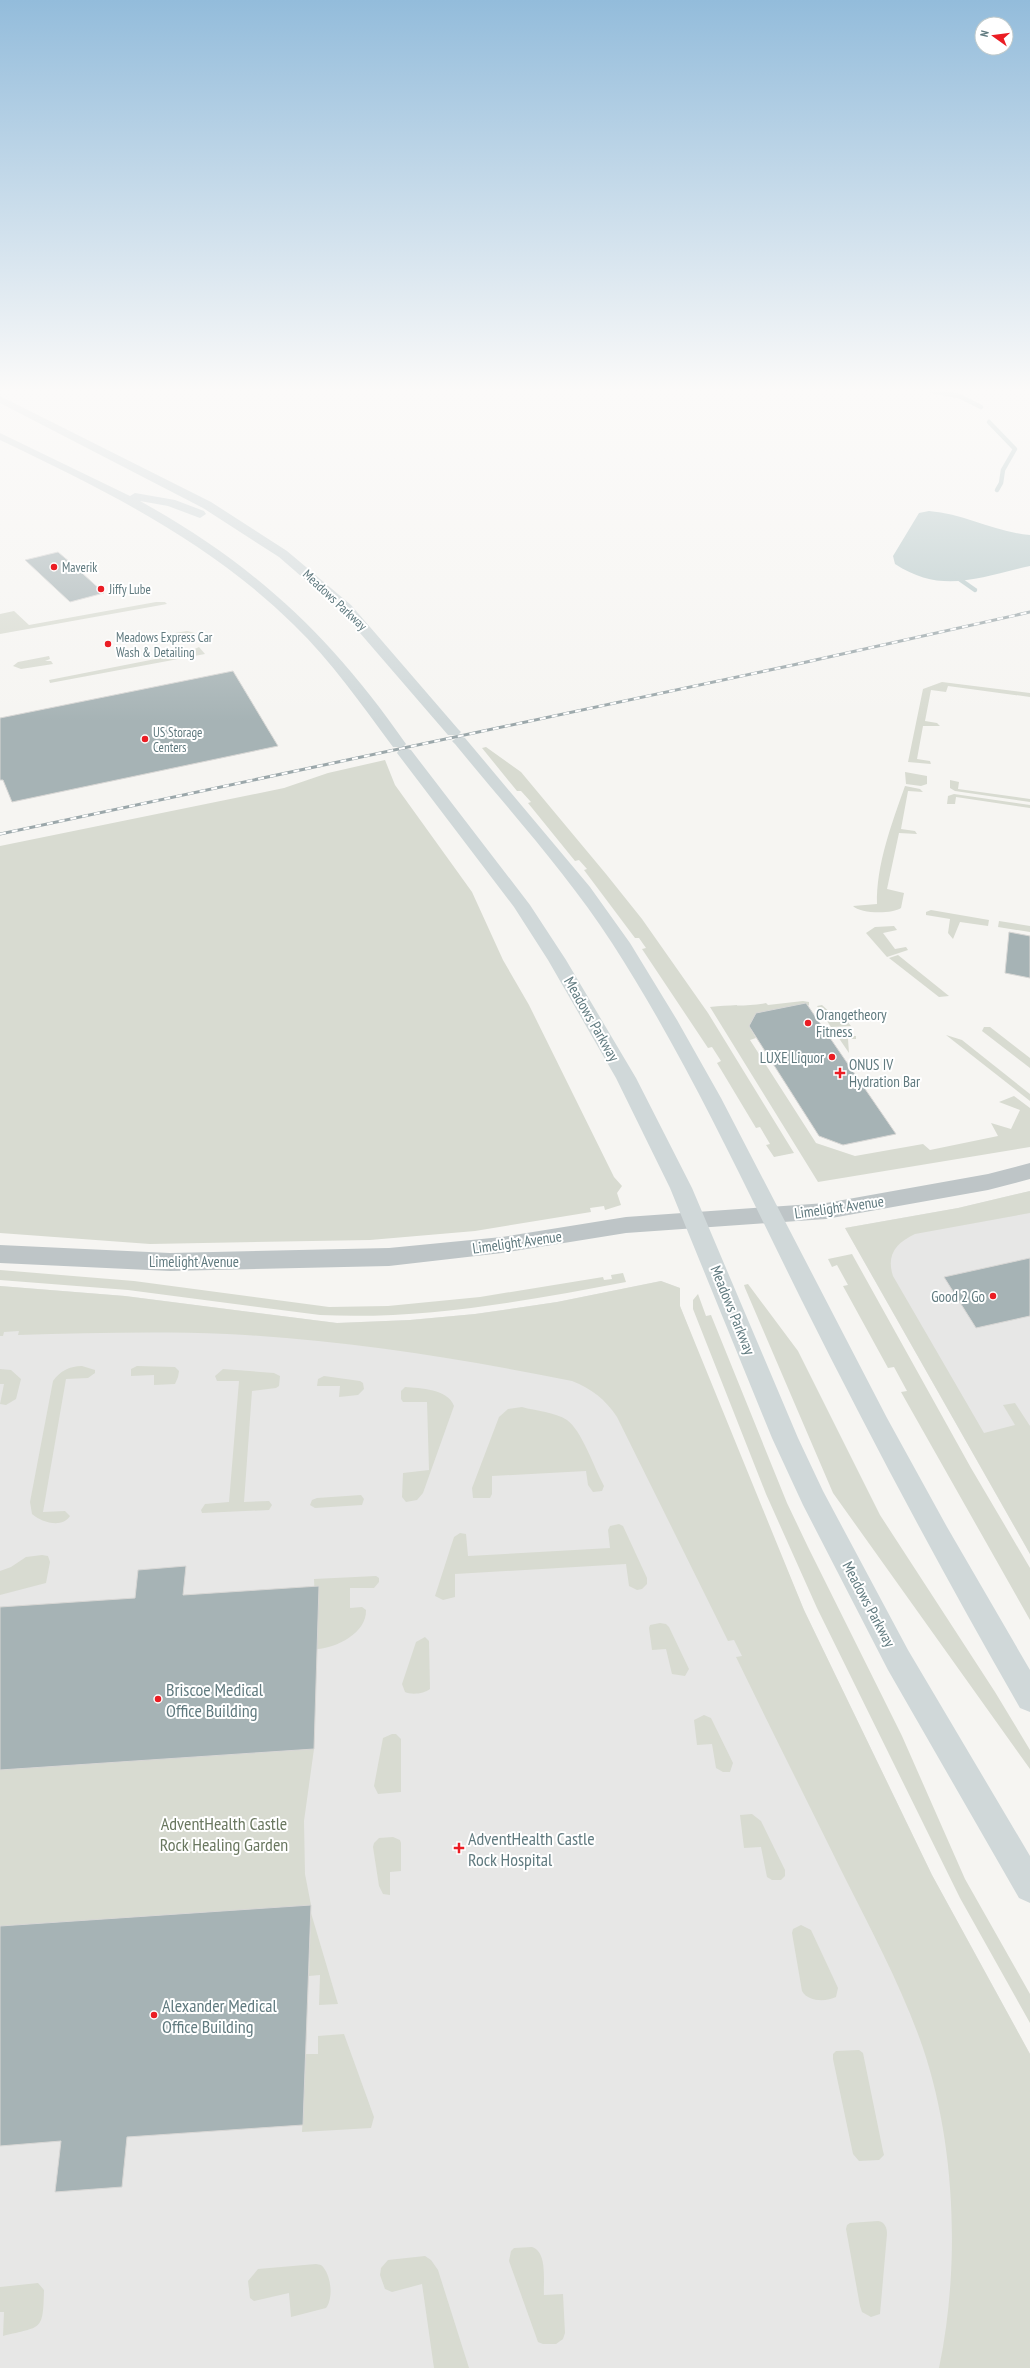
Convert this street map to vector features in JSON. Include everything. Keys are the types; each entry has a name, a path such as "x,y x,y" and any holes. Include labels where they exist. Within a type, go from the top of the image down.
{"main road":[{"name":"Meadows Parkway","path":"130,502 194,537 264,590 317,641 485,856 557,960 626,1078 677,1180 785,1438 812,1497 898,1660 1030,1887"},
{"path":"164,502 218,520 237,524"},
{"name":"Meadows Parkway","path":"197,502 237,524 283,554 346,608 398,666 581,888 619,940 655,997 691,1062 902,1470 1030,1698"}],"street":[{"name":"Limelight Avenue","path":"0,1254 162,1262 389,1257 502,1246 626,1225 826,1211 988,1182 1030,1171"}],"shaded area":[{"path":"929,511 1030,535 1030,566 961,581 945,581 929,579 912,573 895,564 893,556 919,513"},
{"path":"1030,1191 1030,1554 845,1228 958,1208"},
{"name":"AdventHealth Castle Rock Hospital","path":"661,1281 680,1288 680,1306 735,1446 804,1610 932,1875 1030,2054 1030,2368 0,2368 0,1286 125,1296 337,1323 410,1320 475,1314 557,1302"}],"green space":[{"path":"156,602 165,602 167,604 0,634 0,614 14,611 29,625"},
{"path":"187,631 195,633 197,636 191,640 168,642 172,640 169,634"},
{"path":"199,647 205,654 50,683 49,680 186,653"},
{"path":"49,656 50,659 45,661 51,661 53,664 21,669 13,666 18,662"},
{"path":"942,682 1030,693 1030,697 948,686 946,692 931,690 925,721 937,723 940,726 923,726 917,759 930,761 931,764 908,762 923,689"},
{"path":"486,747 521,772 642,919 708,1013 794,1153 774,1157 766,1145 770,1144 760,1127 756,1128 717,1063 721,1061 712,1047 708,1048 642,949 646,948 639,938 635,938 584,870 587,869 579,860 575,861 528,803 531,802 521,791 517,791 482,748"},
{"path":"385,760 395,785 472,892 503,960 529,1005 614,1177 622,1186 617,1193 621,1205 605,1210 604,1206 590,1208 591,1212 475,1231 370,1240 150,1244 0,1233 0,846 284,788 328,773"},
{"path":"905,772 927,776 927,784 921,786 906,784"},
{"path":"950,780 959,782 958,789 1030,799 1030,802 955,791 950,788"},
{"path":"905,786 920,789 923,792 908,791 901,829 915,831 917,834 899,833 887,889 904,893 901,908 884,912 862,911 853,906 877,904 877,889 882,859 890,829"},
{"path":"954,794 1030,805 1030,808 956,797 955,804 947,804 948,796"},
{"path":"931,910 989,920 988,926 960,922 953,939 948,933 950,919 926,915 926,912"},
{"path":"999,921 1030,926 1030,932 998,927"},
{"path":"894,926 897,930 883,933 895,949 906,947 908,950 887,957 866,933 875,927"},
{"path":"898,955 949,996 939,997 889,958"},
{"path":"803,1001 809,1002 809,1005 808,1006 806,1003 756,1013 749,1026 756,1038 750,1040 816,1143 855,1156 923,1144 930,1150 998,1136 991,1123 1011,1129 1020,1110 999,1102 1014,1096 1030,1108 1030,1147 818,1182 710,1007 766,1003 768,1005"},
{"path":"822,1005 836,1018 843,1016 851,1026 831,1027 817,1006"},
{"path":"984,1027 990,1027 1030,1058 1030,1068 982,1031"},
{"path":"851,1030 852,1036 856,1036 856,1039 848,1039 849,1053 834,1031"},
{"path":"946,1035 962,1040 1030,1094 1030,1101"},
{"path":"1030,1191 1030,1213 915,1234 903,1241 894,1250 891,1269 893,1276 984,1433 1015,1425 1003,1405 1015,1403 1030,1426 1030,1554 845,1228 958,1208"},
{"path":"852,1254 971,1468 1030,1568 1030,1620 901,1392 907,1391 894,1367 888,1368 843,1286 848,1285 837,1265 832,1267 828,1259"},
{"path":"0,1270 134,1281 329,1307 388,1306 480,1297 603,1277 604,1280 612,1279 611,1275 623,1273 626,1282 474,1308 397,1315 359,1316 320,1315 128,1290 0,1280"},
{"path":"661,1281 680,1288 680,1306 804,1610 932,1875 1030,2054 1030,2368 939,2368 946,2330 950,2290 952,2249 951,2207 948,2166 942,2125 934,2086 923,2048 906,2003 886,1959 736,1657 742,1656 734,1640 728,1641 617,1417 608,1405 598,1395 586,1387 572,1381 486,1365 357,1345 227,1334 97,1333 18,1335 19,1331 4,1332 3,1336 0,1336 0,1286 125,1296 337,1323 410,1320 475,1314 557,1302"},
{"path":"748,1284 798,1351 880,1515 995,1692 1030,1750 1030,1769 833,1493 745,1288 744,1285"},
{"path":"698,1294 706,1316 711,1315 787,1503 902,1736 965,1879 1030,1994 1030,2023 960,1898 817,1608 766,1494 693,1309 693,1300"},
{"path":"82,1366 95,1370 95,1373 88,1378 66,1379 43,1512 65,1511 70,1516 62,1522 46,1522 32,1514 30,1502 53,1381 59,1374 66,1370 73,1367"},
{"path":"137,1366 175,1367 179,1371 178,1377 175,1384 154,1385 154,1375 131,1376 131,1369"},
{"path":"0,1369 11,1370 21,1379 16,1399 6,1405 0,1404 4,1384 0,1384"},
{"path":"223,1369 274,1373 280,1376 279,1386 276,1388 252,1391 244,1502 269,1501 272,1505 269,1510 202,1513 201,1510 205,1504 229,1502 239,1381 217,1381 215,1376"},
{"path":"324,1376 360,1381 363,1383 364,1389 358,1395 339,1397 340,1386 317,1386 318,1379"},
{"path":"405,1387 433,1390 446,1396 451,1400 454,1406 423,1493 417,1500 406,1502 402,1497 403,1473 429,1470 427,1402 403,1402 401,1399 401,1391"},
{"path":"522,1407 557,1415 567,1420 572,1425 582,1439 604,1486 602,1491 593,1492 588,1485 586,1471 492,1476 492,1494 490,1498 473,1498 472,1488 499,1417 508,1409"},
{"path":"361,1495 364,1499 362,1505 315,1508 310,1505 312,1500 317,1498"},
{"path":"619,1524 623,1526 647,1578 647,1584 642,1589 637,1590 629,1586 626,1564 455,1574 455,1597 443,1600 435,1596 454,1537 460,1533 466,1534 468,1556 610,1548 608,1530 610,1526"},
{"path":"42,1555 48,1556 50,1562 46,1583 0,1595 0,1571 11,1567 26,1557"},
{"path":"376,1576 379,1578 379,1582 374,1588 350,1588 350,1608 362,1607 366,1610 365,1618 361,1626 349,1638 333,1646 317,1649 314,1579"},
{"path":"660,1623 666,1624 669,1627 689,1669 685,1676 672,1674 666,1649 652,1650 649,1628 650,1625"},
{"path":"425,1637 429,1641 430,1689 414,1694 405,1692 402,1684 416,1642"},
{"path":"704,1715 711,1718 733,1763 730,1772 723,1772 716,1768 712,1744 697,1745 694,1720"},
{"path":"396,1734 401,1739 401,1792 378,1794 374,1786 383,1738"},
{"name":"AdventHealth Castle Rock Healing Garden","path":"314,1749 304,1821 305,1874 311,1905 0,1926 0,1770"},
{"path":"752,1814 761,1821 785,1870 785,1876 781,1880 772,1880 767,1877 761,1847 744,1848 740,1815"},
{"path":"393,1837 400,1840 401,1843 401,1871 390,1872 390,1895 383,1894 379,1886 373,1847 374,1843 379,1838"},
{"path":"311,1913 338,2004 319,2005 320,1975 309,1976"},
{"path":"801,1925 811,1930 838,1988 836,1997 832,1999 813,1999 805,1995 802,1991 792,1933 793,1929"},
{"path":"344,2034 374,2117 371,2128 302,2132 306,2054 318,2054 318,2036"},
{"path":"859,2050 863,2053 884,2155 879,2160 859,2161 853,2154 833,2059 833,2054 836,2051"},
{"path":"878,2221 885,2226 887,2234 880,2314 871,2317 862,2312 860,2306 846,2229 847,2225 850,2223"},
{"path":"532,2247 537,2250 543,2261 544,2295 563,2294 565,2333 563,2339 556,2344 543,2344 538,2342 509,2261 511,2251 514,2248"},
{"path":"425,2256 431,2260 438,2270 469,2368 434,2368 422,2284 392,2292 385,2289 380,2275 381,2268 388,2260"},
{"path":"316,2264 321,2265 329,2279 331,2292 326,2308 291,2317 289,2293 254,2301 250,2298 248,2281 258,2269"},
{"path":"38,2283 44,2290 44,2304 43,2314 38,2325 33,2328 3,2336 4,2312 0,2312 0,2287"}],"building":[{"path":"58,552 104,593 70,602 25,560"},
{"name":"US Storage Centers","path":"233,671 278,746 12,802 3,780 0,780 0,718"},
{"path":"1009,932 1030,936 1030,978 1005,973"},
{"path":"806,1003 896,1134 843,1145 819,1136 749,1026 756,1013"},
{"name":"Good 2 Go","path":"1030,1258 1030,1316 976,1328 944,1277"},
{"name":"Briscoe Medical Office Building","path":"186,1566 183,1595 319,1586 314,1749 0,1770 0,1607 135,1598 138,1570"},
{"name":"Alexander Medical Office Building","path":"311,1905 303,2125 127,2137 122,2187 55,2192 61,2141 0,2146 0,1926"}],"waterway":[{"path":"955,576 975,590"}],"railway":[{"path":"0,834 793,665 1030,612"}],"place":[{"name":"Maverik","path":"54,567"},
{"name":"Jiffy Lube","path":"101,589"},
{"name":"Meadows Express Car Wash & Detailing","path":"108,644"},
{"name":"US Storage Centers","path":"145,739"},
{"name":"Orangetheory Fitness","path":"808,1023"},
{"name":"LUXE Liquor","path":"832,1057"},
{"name":"ONUS IV Hydration Bar","path":"840,1073"},
{"name":"Good 2 Go","path":"993,1296"},
{"name":"Briscoe Medical Office Building","path":"158,1699"},
{"name":"AdventHealth Castle Rock Hospital","path":"459,1848"},
{"name":"Alexander Medical Office Building","path":"154,2015"}]}
